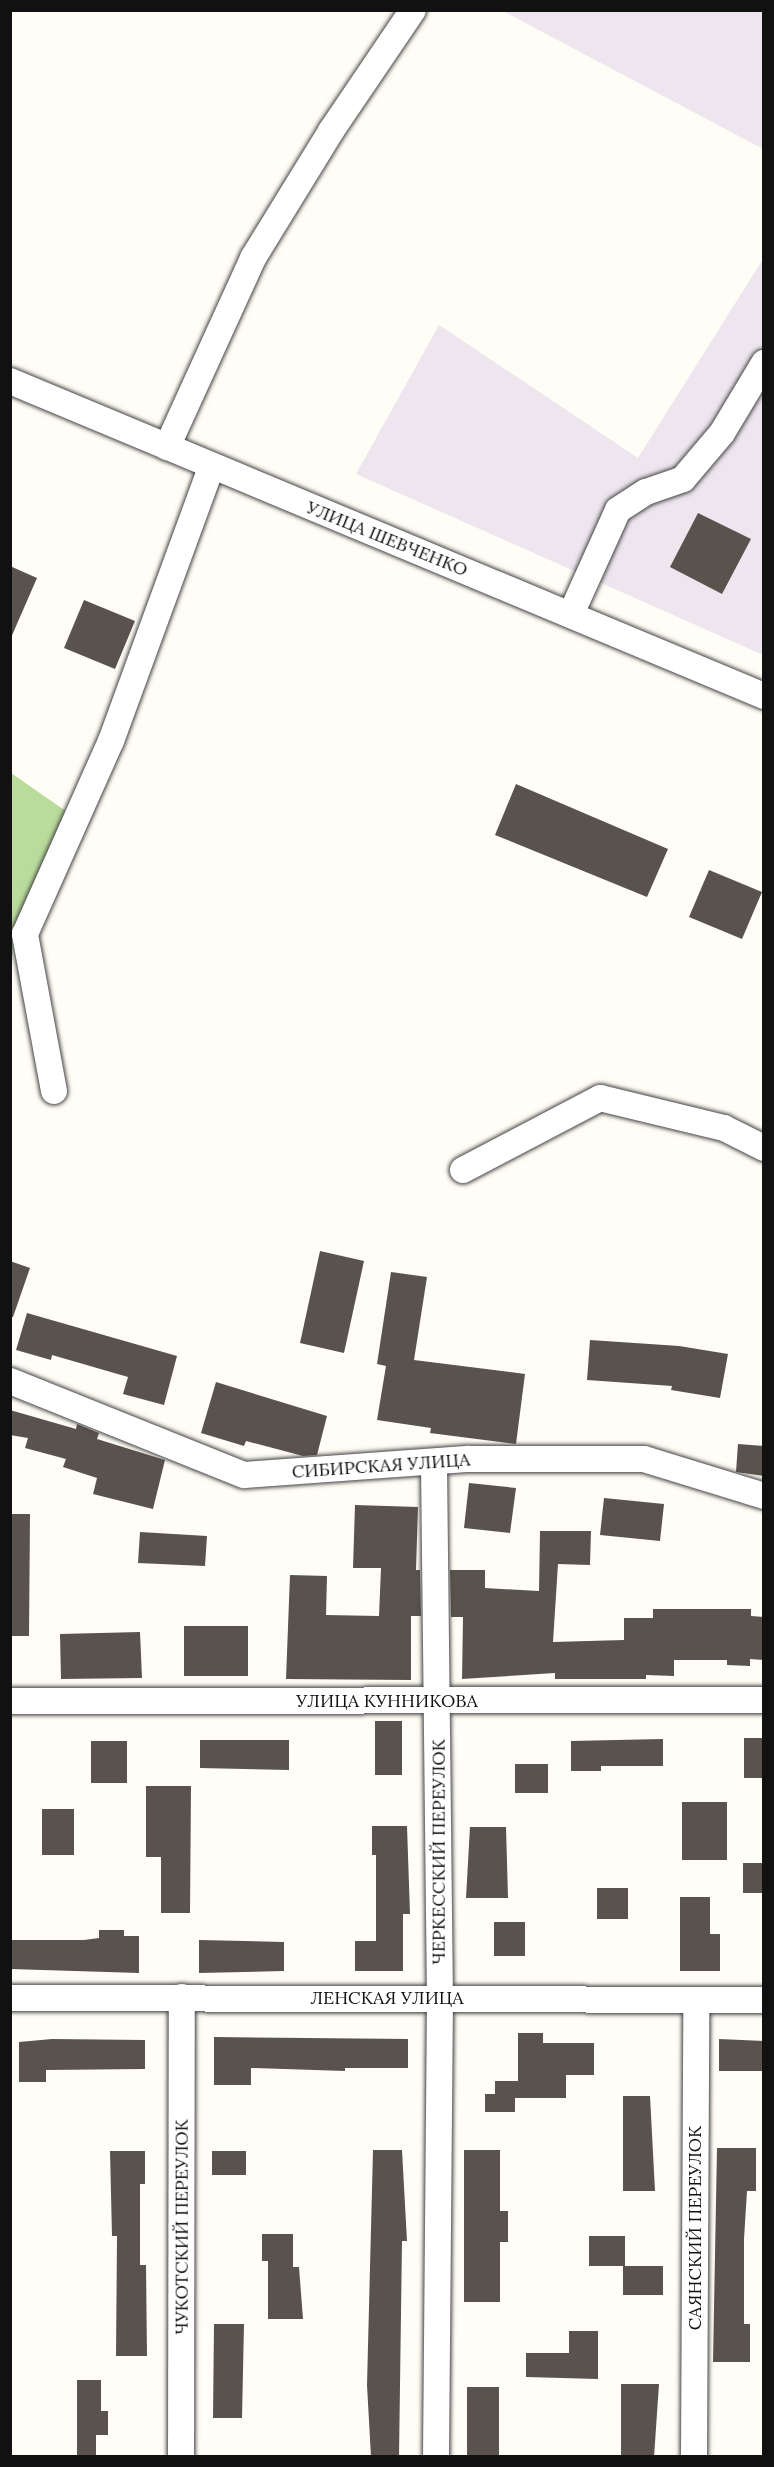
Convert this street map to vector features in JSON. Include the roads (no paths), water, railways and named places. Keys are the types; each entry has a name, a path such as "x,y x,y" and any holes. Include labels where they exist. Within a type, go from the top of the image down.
{"street":[{"path":"167,447 253,258 332,131 413,10"},
{"path":"571,614 618,510 646,492 683,479 722,433 764,363"},
{"name":"УЛИЦА ШЕВЧЕНКО","path":"10,381 211,468 571,614 764,696"},
{"path":"54,1091 25,934 111,741 211,468"},
{"path":"463,1170 600,1098 724,1128 764,1148"},
{"name":"СИБИРСКАЯ УЛИЦА","path":"10,1381 244,1475 434,1464 469,1459 644,1459 764,1496"},
{"name":"ЧЕРКЕССКИЙ ПЕРЕУЛОК","path":"434,1464 439,1701 440,1998 436,2457"},
{"name":"УЛИЦА КУННИКОВА","path":"10,1701 764,1700"},
{"name":"ЧУКОТСКИЙ ПЕРЕУЛОК","path":"181,2457 182,1997"},
{"name":"ЛЕНСКАЯ УЛИЦА","path":"10,1998 764,2000"},
{"name":"САЯНСКИЙ ПЕРЕУЛОК","path":"694,2457 696,2000"}]}
